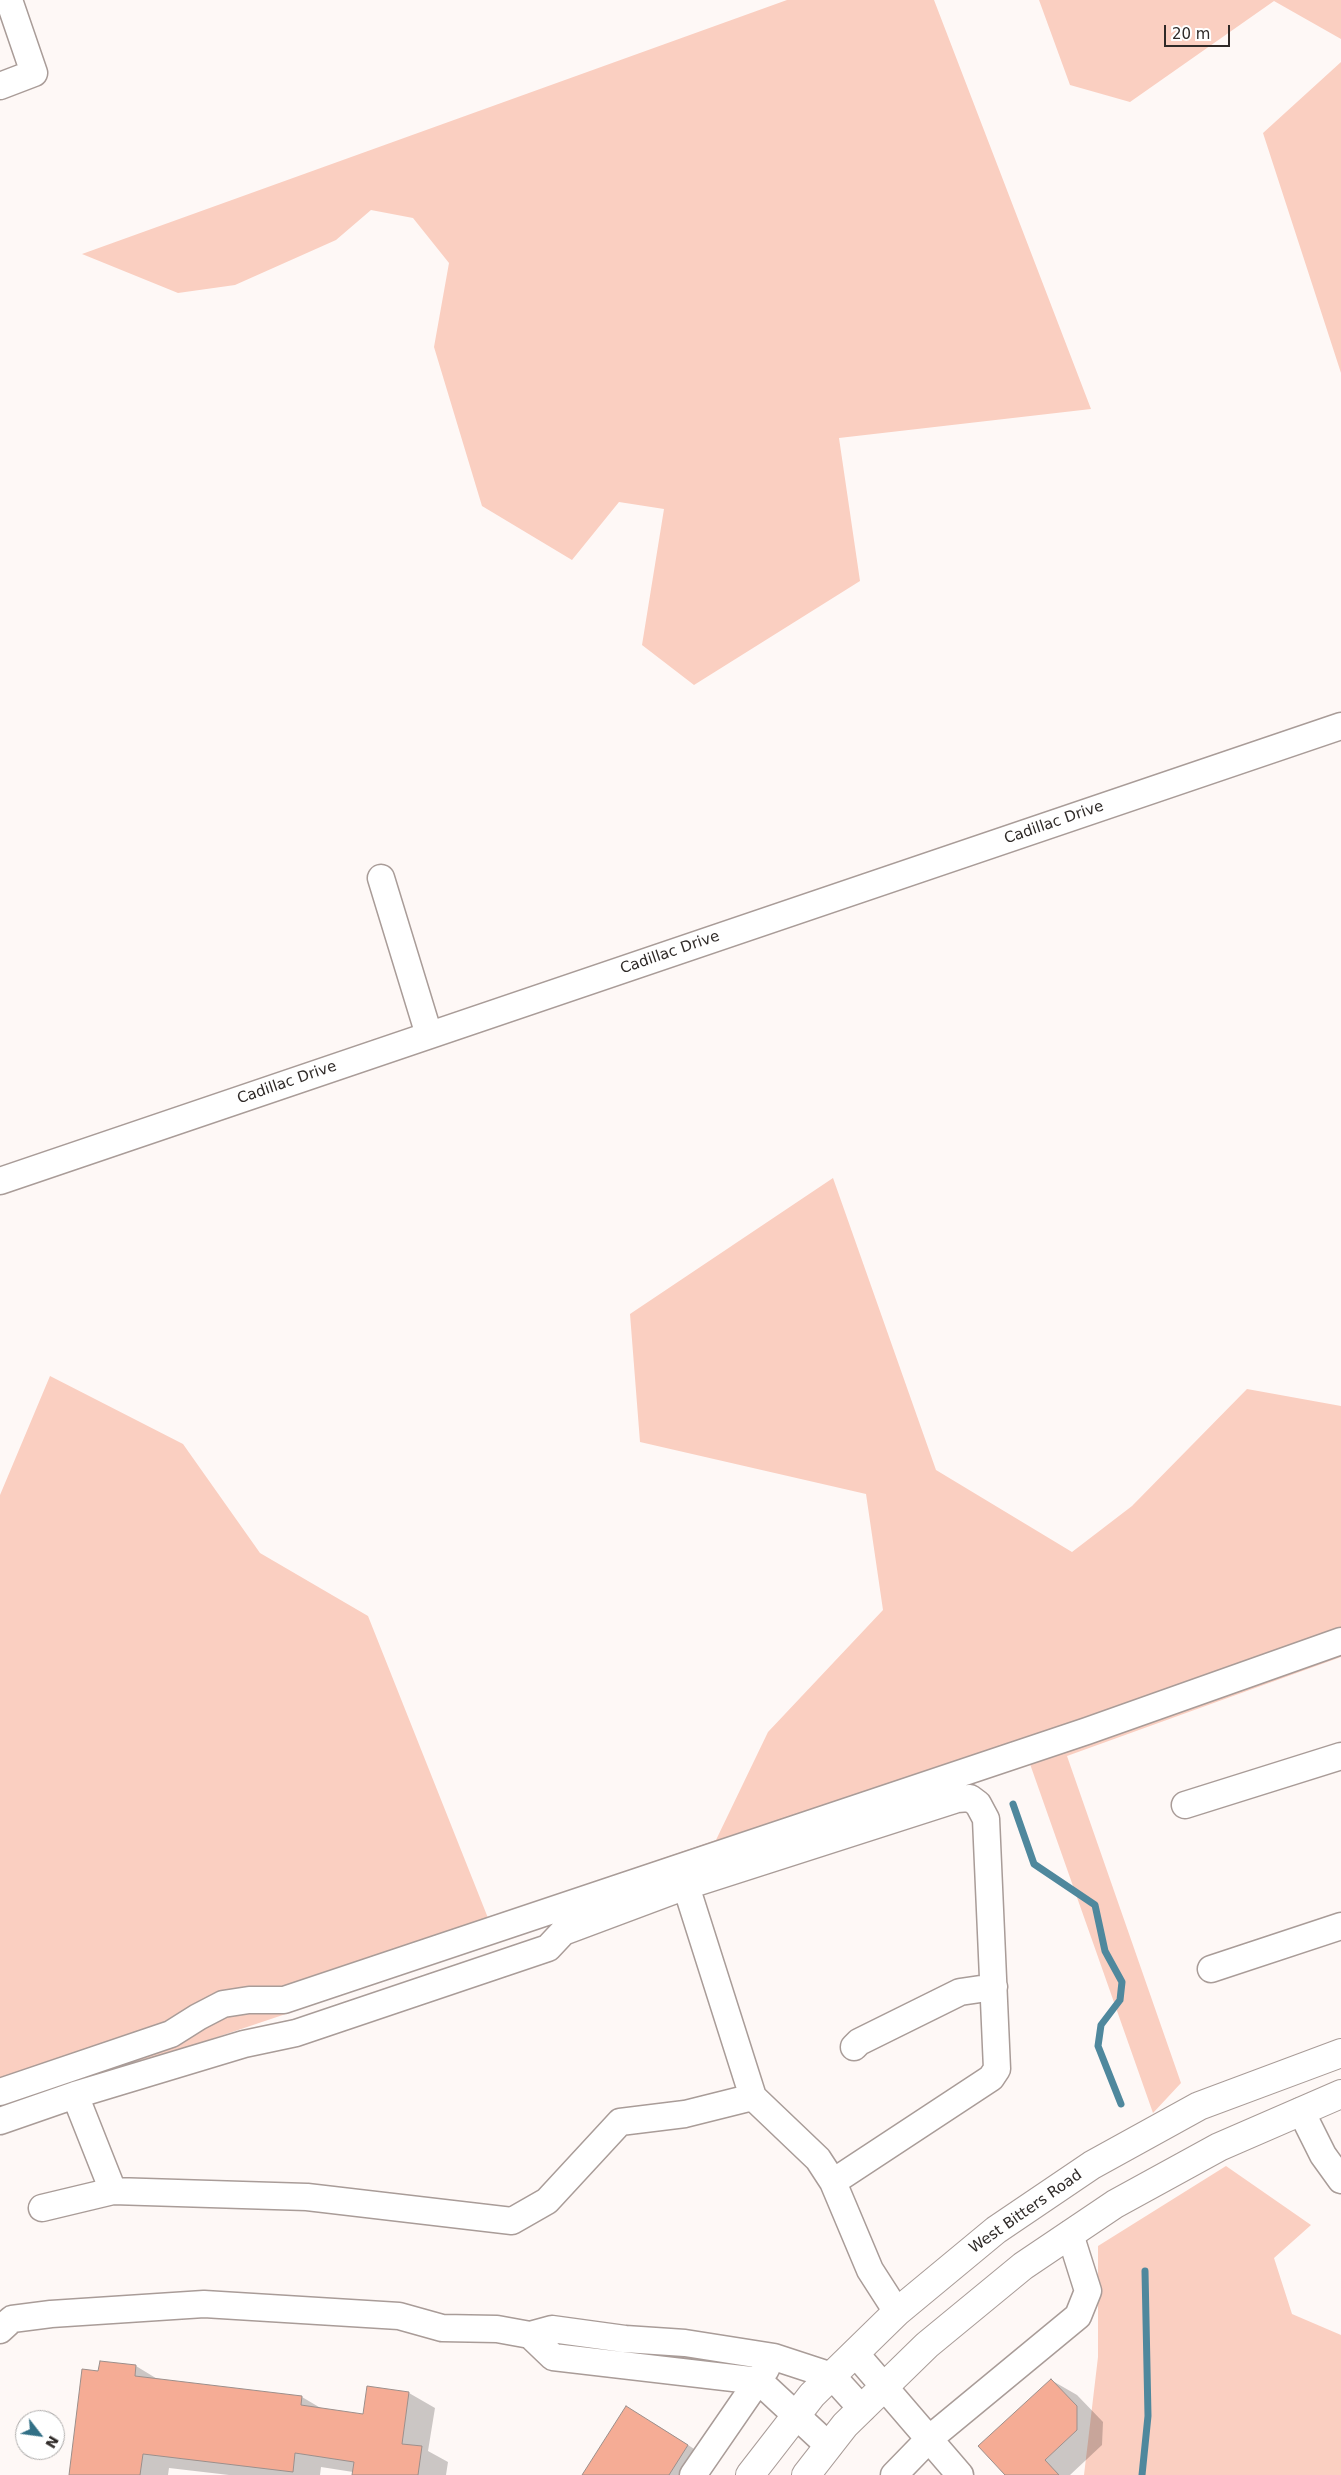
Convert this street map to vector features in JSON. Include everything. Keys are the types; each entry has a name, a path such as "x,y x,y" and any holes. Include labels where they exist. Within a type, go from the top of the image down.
{"main road":[{"name":"West Bitters Road","path":"750,2475 812,2395 897,2312 996,2230 1092,2165 1199,2106 1341,2053"},
{"path":"806,2475 862,2409 927,2345 1023,2266 1115,2204 1219,2147 1341,2094"}],"street":[{"path":"0,86 34,73 9,0"},
{"name":"Cadillac Drive","path":"0,1181 1341,726"},
{"path":"381,878 429,1034"},
{"path":"0,2092 171,2034 223,2004 249,2000 284,2000 1087,1731 1341,1640"},
{"path":"1185,1805 1339,1764"},
{"path":"0,2121 75,2095 244,2044 296,2033 539,1952 548,1948 563,1932 686,1886 957,1799 970,1798 978,1804 986,1819 997,2069 991,2078 833,2182"},
{"path":"686,1886 753,2097 818,2159 833,2182 870,2270 897,2312"},
{"path":"1211,1970 1341,1926"},
{"path":"854,2047 859,2042 960,1992 994,1987"},
{"path":"75,2095 113,2191"},
{"path":"42,2208 113,2191 307,2197 512,2221 547,2201 620,2122 685,2114 753,2097"},
{"path":"1302,2111 1323,2155 1341,2180"},
{"path":"894,2475 929,2439 1078,2316 1088,2291 1070,2234"},
{"path":"0,2330 12,2319 50,2314 204,2304 399,2316 442,2328 496,2329 530,2335 552,2329 625,2340 685,2343 774,2357 832,2376 862,2409"},
{"path":"530,2335 553,2357 759,2381 829,2446"},
{"path":"855,2353 960,2475"},
{"path":"693,2475 774,2357"}],"shaded area":[{"path":"787,0 934,0 1091,409 839,438 860,581 694,685 642,645 664,509 619,502 572,560 482,506 434,347 449,263 413,218 371,210 336,240 235,285 178,293 82,254"},
{"path":"1039,0 1341,0 1341,39 1274,1 1130,102 1070,85"},
{"path":"1341,62 1341,373 1263,133"},
{"path":"833,1178 936,1470 1072,1552 1132,1506 1247,1389 1341,1406 1341,1657 1067,1756 1181,2083 1153,2113 1030,1764 0,2110 0,1495 50,1376 183,1444 260,1553 368,1616 488,1918 716,1840 768,1732 883,1610 866,1494 640,1442 630,1314"},
{"path":"1226,2166 1311,2225 1274,2258 1292,2314 1341,2335 1341,2475 1084,2475 1098,2357 1098,2246"}],"building":[{"path":"100,2361 136,2365 135,2376 302,2396 301,2405 363,2414 367,2386 409,2392 402,2444 422,2446 418,2475 352,2475 354,2462 295,2453 293,2472 143,2454 140,2475 69,2475 82,2369 98,2371"},
{"path":"1051,2379 1077,2406 1077,2430 1045,2460 1059,2475 1005,2475 978,2446"},
{"path":"626,2406 688,2445 669,2475 582,2475"}],"waterway":[{"path":"1013,1804 1034,1864 1095,1905 1105,1951 1122,1982 1120,2000 1101,2025 1098,2046 1121,2104"},
{"path":"1142,2475 1148,2416 1145,2271"}]}
